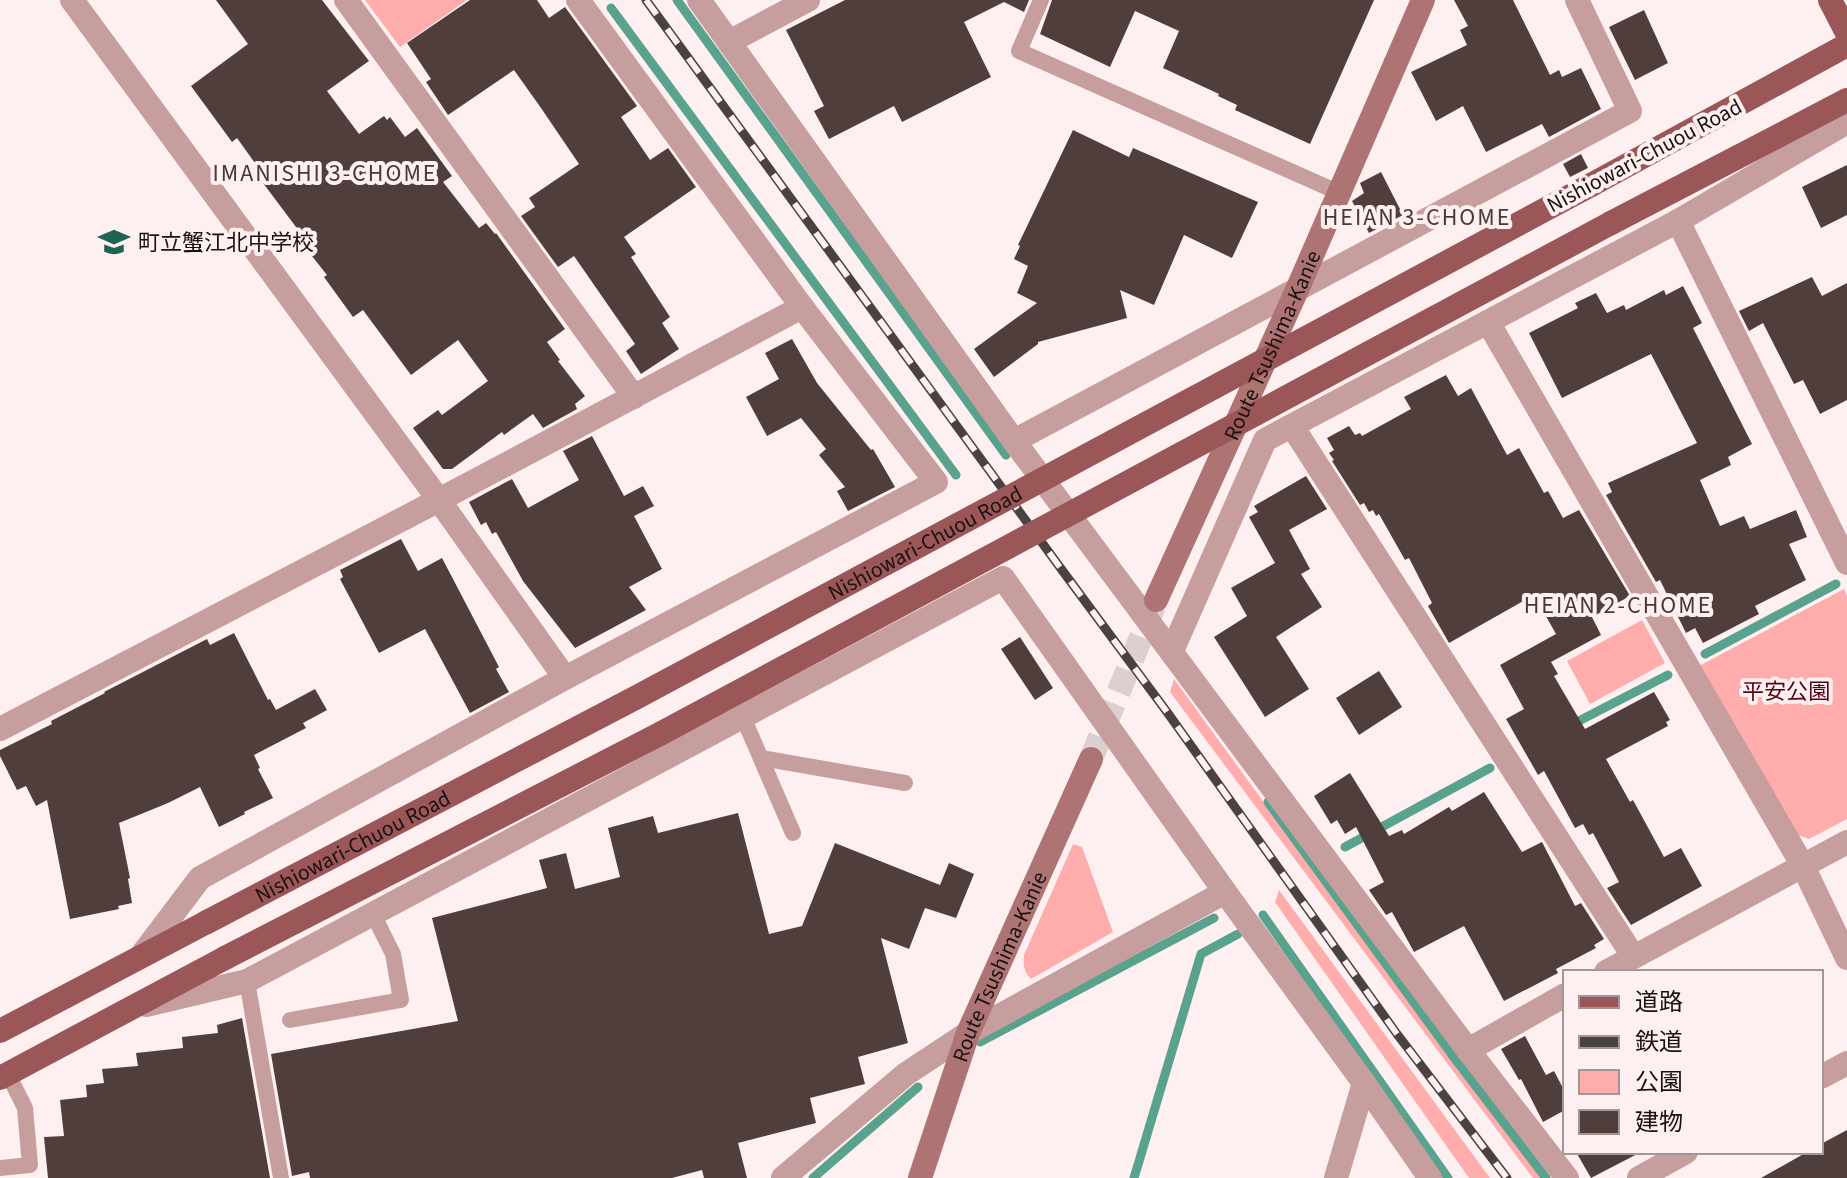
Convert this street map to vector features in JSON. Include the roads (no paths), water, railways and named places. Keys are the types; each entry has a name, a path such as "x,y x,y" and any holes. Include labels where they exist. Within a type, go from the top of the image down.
{"main road":[{"name":"Route Tsushima-Kanie","path":"1156,600 1297,290 1423,0"},
{"path":"1830,0 1847,33"},
{"name":"Nishiowari-Chuou Road","path":"0,1031 637,697 1847,45"},
{"name":"Nishiowari-Chuou Road","path":"4,1076 225,958 658,735 1611,223 1847,100"},
{"name":"Route Tsushima-Kanie","path":"920,1178 968,1033 1091,759"}],"street":[{"path":"72,0 439,500 565,678"},
{"path":"346,0 634,397"},
{"path":"141,956 200,878 565,678 936,482 802,307 578,0"},
{"path":"699,0 1014,441 1567,1178"},
{"path":"729,42 808,0"},
{"path":"1014,441 1630,111 1577,0"},
{"path":"1172,651 1265,440 1678,221 1847,122"},
{"path":"1678,221 1847,563"},
{"path":"0,729 802,307"},
{"path":"1488,322 1803,866 1847,958"},
{"path":"1292,426 1633,956"},
{"path":"128,1010 247,981 1003,578 1430,1178"},
{"path":"1609,970 1847,842"},
{"path":"783,1178 906,1074 968,1033 1225,892"},
{"path":"1468,1050 1563,996"},
{"path":"1823,1076 1847,1063"},
{"path":"1336,1178 1364,1083"},
{"path":"1639,1178 1682,1154"}],"lane":[{"path":"1041,0 1019,51 1340,193"},
{"path":"743,717 793,833"},
{"path":"761,758 905,783"},
{"path":"290,1020 401,1000 393,954 373,914"},
{"path":"247,981 281,1178"},
{"path":"0,1168 30,1165 25,1108 4,1076"}],"waterway":[{"path":"677,0 1006,455"},
{"path":"611,8 956,475"},
{"path":"1705,654 1836,584"},
{"path":"1571,725 1668,675"},
{"path":"1345,847 1490,768"},
{"path":"1268,802 1546,1178"},
{"path":"1263,915 1448,1178"},
{"path":"980,1042 1214,918"},
{"path":"1134,1178 1201,954 1238,934"},
{"path":"813,1178 918,1087"}],"tunnel":[{"path":"1091,759 1154,606"}],"railway":[{"path":"646,0 1167,712 1397,1034 1507,1178"}],"place":[{"name":"町立蟹江北中学校","path":"114,242"}],"district":[{"name":"IMANISHI 3-CHOME","path":"325,173"},
{"name":"HEIAN 3-CHOME","path":"1417,217"},
{"name":"HEIAN 2-CHOME","path":"1618,605"}],"park label":[{"name":"平安公園","path":"1786,691"}]}
